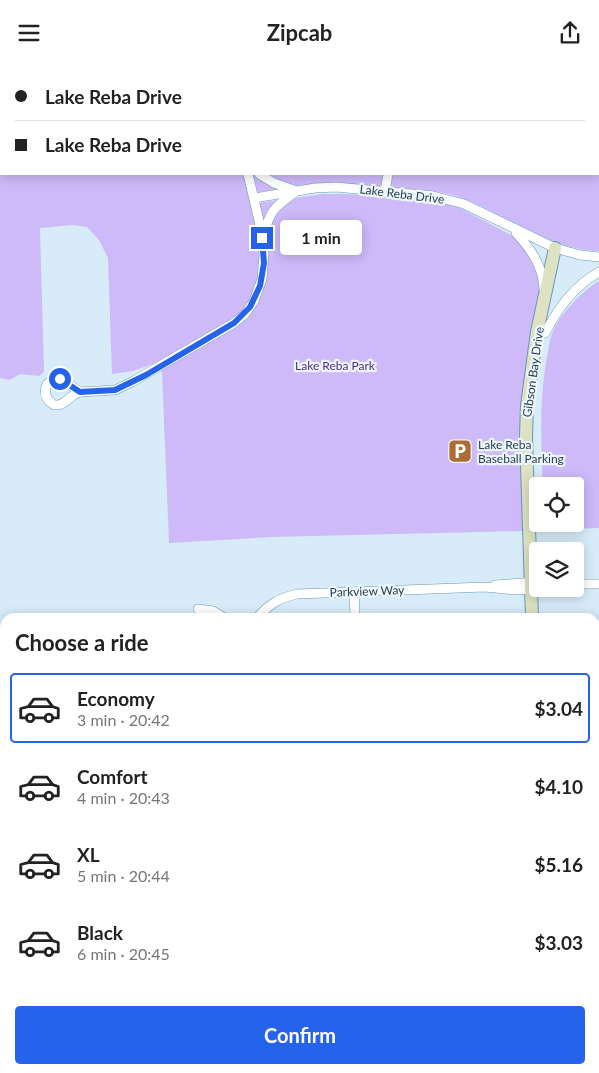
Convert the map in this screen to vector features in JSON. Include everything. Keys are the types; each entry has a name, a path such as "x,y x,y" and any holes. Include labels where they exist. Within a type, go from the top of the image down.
{"street":[{"path":"80,392 115,390 132,382 202,343 240,319 254,301 260,286 264,263 262,238 248,175"},
{"path":"261,175 274,183 296,191"},
{"path":"385,191 388,175"},
{"name":"Lake Reba Drive","path":"254,198 336,187 433,196 453,200 476,209 559,249 580,255 599,257"},
{"path":"262,238 270,215 278,205 296,191"},
{"path":"511,227 525,242 535,257 542,274 544,297"},
{"name":"Gibson Bay Drive","path":"531,477 530,405 533,357 544,297 559,249"},
{"name":"Gibson Bay Drive","path":"530,405 545,333 559,249"},
{"path":"545,333 560,307 572,292 599,271"},
{"name":"Parkview Way","path":"262,613 269,605 287,596 309,593 484,587 508,583 529,586"},
{"path":"584,584 599,584"},
{"path":"354,592 355,613"},
{"name":"Gibson Bay Drive","path":"533,613 535,597"},
{"name":"Gibson Bay Drive","path":"538,597 539,613"},
{"path":"198,609 217,613"}],"green space":[{"name":"Lake Reba Park","path":"0,175 244,175 251,204 323,194 348,194 441,203 458,207 513,236 529,253 538,274 540,289 525,531 271,537 169,543 162,372 158,362 133,371 112,374 108,258 99,240 87,227 73,225 40,228 44,372 39,376 20,374 10,380 0,378"},
{"path":"253,175 599,175 599,251 581,249 547,239 465,199 432,191 326,183 257,191"},
{"path":"599,281 599,528 584,529 584,477 543,477 542,405 544,373 552,334 565,312 592,285"}],"place":[{"name":"Lake Reba Baseball Parking","path":"460,451"}],"route":[{"path":"60,379 80,392 115,390 146,375 240,319 258,294 264,271 262,238"}]}
